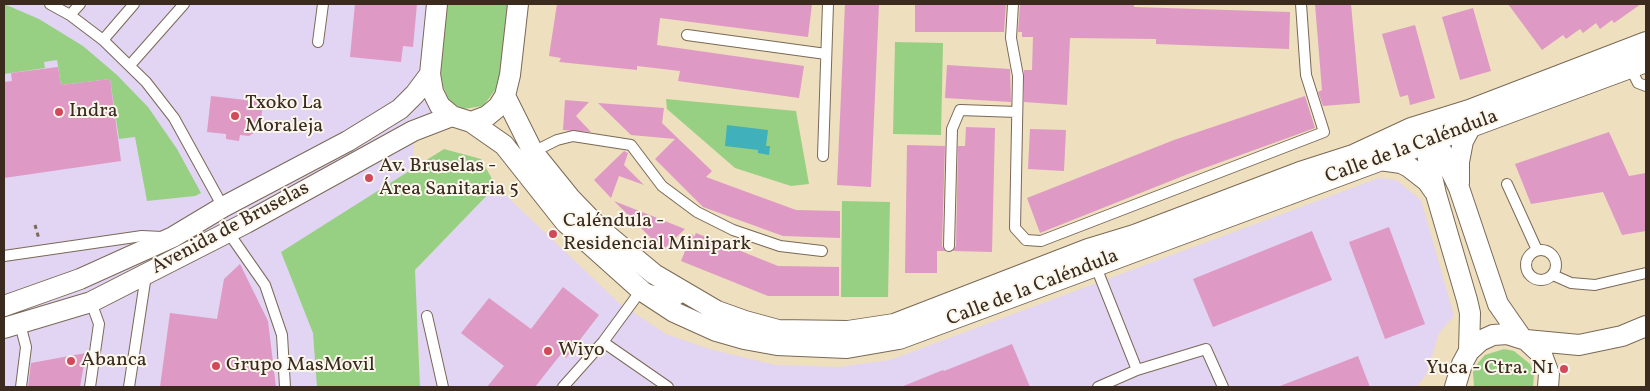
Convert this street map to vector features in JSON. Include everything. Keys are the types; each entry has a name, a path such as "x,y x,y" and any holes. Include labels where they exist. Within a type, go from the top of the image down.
{"street":[{"path":"437,4 430,74 440,106 452,116"},
{"path":"471,122 487,116 498,107 506,96 518,4"},
{"name":"Calle de la Caléndula","path":"1470,119 1555,77 1646,42"},
{"name":"Calle de la Caléndula","path":"452,116 471,122 504,145 565,222 642,291 674,312 716,331 776,345 847,348 899,339 1096,267 1375,154 1411,128 1470,119 1639,64"},
{"name":"Avenida de Bruselas","path":"4,306 80,279 173,237 223,207 348,141 400,109 416,94 430,74"},
{"name":"Calle de la Caléndula","path":"506,96 534,152 571,199 600,229 654,274 717,311 778,330 848,331 894,324 1088,249 1375,154 1429,141"},
{"name":"Avenida de Bruselas","path":"12,326 91,302 228,232 405,135 452,116"},
{"path":"1469,351 1470,313 1428,159 1429,141 1439,128 1470,119"},
{"path":"1459,188 1459,162 1470,119"},
{"path":"1429,141 1442,152 1459,188 1498,304 1524,339 1535,346 1546,364 1548,387"},
{"path":"1375,154 1409,167 1427,181 1436,194"},
{"path":"1458,384 1462,364 1469,351 1480,341 1492,336 1507,334 1524,339 1579,345 1622,336 1646,326"}],"lane":[{"path":"50,4 70,15 103,40 130,64 174,118 223,207"},
{"path":"70,15 80,4"},
{"path":"103,40 134,4"},
{"path":"130,64 184,4"},
{"path":"318,42 323,4"},
{"path":"823,156 828,4"},
{"path":"1013,4 1011,38 1018,76 1015,228 1026,240 1040,241 1324,132 1306,75 1301,4"},
{"path":"687,35 826,54"},
{"path":"1646,48 1634,57 1639,64 1638,83 1646,86"},
{"path":"1555,77 1612,61 1639,64"},
{"path":"949,246 952,129 960,110 1017,112"},
{"path":"534,152 557,140 573,136 630,145 662,186 697,212 733,230 780,246 822,251"},
{"path":"1507,184 1537,250"},
{"path":"563,387 603,342 642,291 642,284 638,275 584,217 571,199"},
{"path":"228,232 265,285 282,335 285,387"},
{"path":"1096,267 1104,254 1134,235"},
{"path":"4,256 142,236 173,237"},
{"path":"1537,250 1546,251 1554,257 1556,266 1553,275 1539,281 1530,276 1526,261 1532,252 1537,250"},
{"path":"1015,277 1081,262 1096,267 1137,370"},
{"path":"1553,275 1571,283 1595,285 1646,273"},
{"path":"129,387 146,275"},
{"path":"642,291 664,292 692,306 717,311"},
{"path":"90,387 99,324 91,302"},
{"path":"427,316 443,387"},
{"path":"12,326 26,347 21,387"},
{"path":"603,342 668,387"},
{"path":"1098,387 1137,370 1206,349 1223,387"}],"shaded area":[{"path":"4,4 437,4 440,106 413,132 416,269 496,186 619,303 666,334 709,349 775,365 838,367 890,360 1379,178 1396,180 1421,200 1454,316 1439,333 1426,375 1416,387 420,387 418,330 418,387 4,387"}],"green space":[{"path":"4,4 39,19 83,46 117,75 148,107 177,149 201,193 195,196 147,201 135,137 119,139 110,79 61,85 57,60 44,62 45,68 4,74"},
{"path":"444,4 508,4 503,65 496,89 483,106 463,109 450,102 440,80"},
{"path":"895,42 943,43 941,135 893,134"},
{"path":"666,99 796,111 809,184 791,186 735,168 667,109"},
{"path":"444,149 481,159 496,186 415,270 420,387 317,387 313,333 281,252"},
{"path":"842,201 890,202 888,297 841,297"},
{"path":"1504,349 1514,351 1530,364 1534,374 1533,387 1474,387 1473,372 1478,363 1485,355"}],"water":[{"path":"727,125 768,130 766,146 770,146 769,155 758,153 758,150 725,146"}],"building":[{"path":"355,4 417,4 413,47 403,46 401,62 350,57"},
{"path":"557,4 812,4 808,37 660,18 657,45 804,66 799,98 678,81 680,71 637,66 637,70 559,62 561,58 549,56"},
{"path":"845,4 879,4 871,187 837,185"},
{"path":"915,4 1006,4 1004,32 915,32"},
{"path":"1020,4 1134,4 1134,7 1290,12 1289,49 1156,44 1156,39 1070,38 1067,105 1024,102 1024,70 1032,70 1033,37 1022,37 1022,32 1018,32"},
{"path":"1315,4 1351,4 1360,103 1323,106 1318,92 1322,90"},
{"path":"1508,4 1641,4 1614,23 1612,20 1600,29 1596,23 1583,33 1580,29 1566,39 1563,35 1542,50"},
{"path":"1473,8 1491,71 1460,80 1442,17"},
{"path":"1415,25 1435,98 1410,105 1408,95 1400,97 1382,34"},
{"path":"947,65 1010,69 1011,102 945,98"},
{"name":"Indra","path":"58,67 61,85 110,79 121,161 4,178 4,82 12,81 11,73"},
{"name":"Txoko La Moraleja","path":"211,96 263,102 260,129 249,136 240,135 239,141 226,139 226,134 207,132"},
{"path":"1305,96 1315,128 1188,174 1040,233 1027,198 1174,140"},
{"path":"565,100 589,102 576,116 591,132 563,130"},
{"path":"598,103 664,108 662,123 712,171 706,177 796,210 840,211 840,238 783,236 703,207 655,159 675,139 631,135"},
{"path":"966,127 995,128 992,252 953,251 956,246 958,146 965,146"},
{"path":"1030,129 1066,130 1064,171 1028,169"},
{"path":"1609,132 1629,176 1646,173 1646,231 1622,235 1603,192 1531,204 1515,164"},
{"path":"907,145 945,146 942,246 945,251 937,251 937,273 905,273"},
{"path":"624,151 628,153 624,165 644,185 619,176 611,198 594,180"},
{"path":"614,201 685,229 663,250"},
{"path":"1389,227 1425,324 1385,339 1349,242"},
{"path":"1312,231 1332,280 1213,327 1193,279"},
{"path":"696,233 778,266 839,267 839,296 768,296 681,261 692,234 694,237"},
{"path":"240,264 268,321 276,387 160,387 170,313 217,319 224,279"},
{"path":"563,287 599,315 566,358 561,354 535,387 487,387 504,366 461,333 489,298 531,329"},
{"path":"1012,344 1030,387 901,387 943,370"},
{"path":"86,353 80,387 28,387 31,363"},
{"path":"1358,356 1370,387 1280,387 1280,386"}],"place":[{"name":"Indra","path":"59,112"},
{"name":"Txoko La Moraleja","path":"235,116"},
{"name":"Av. Bruselas - Área Sanitaria 5","path":"369,178"},
{"name":"Caléndula - Residencial Minipark","path":"553,234"},
{"name":"Wiyo","path":"548,351"},
{"name":"Abanca","path":"71,361"},
{"name":"Grupo MasMovil","path":"216,366"},
{"name":"Yuca - Ctra. N1","path":"1564,369"}]}
